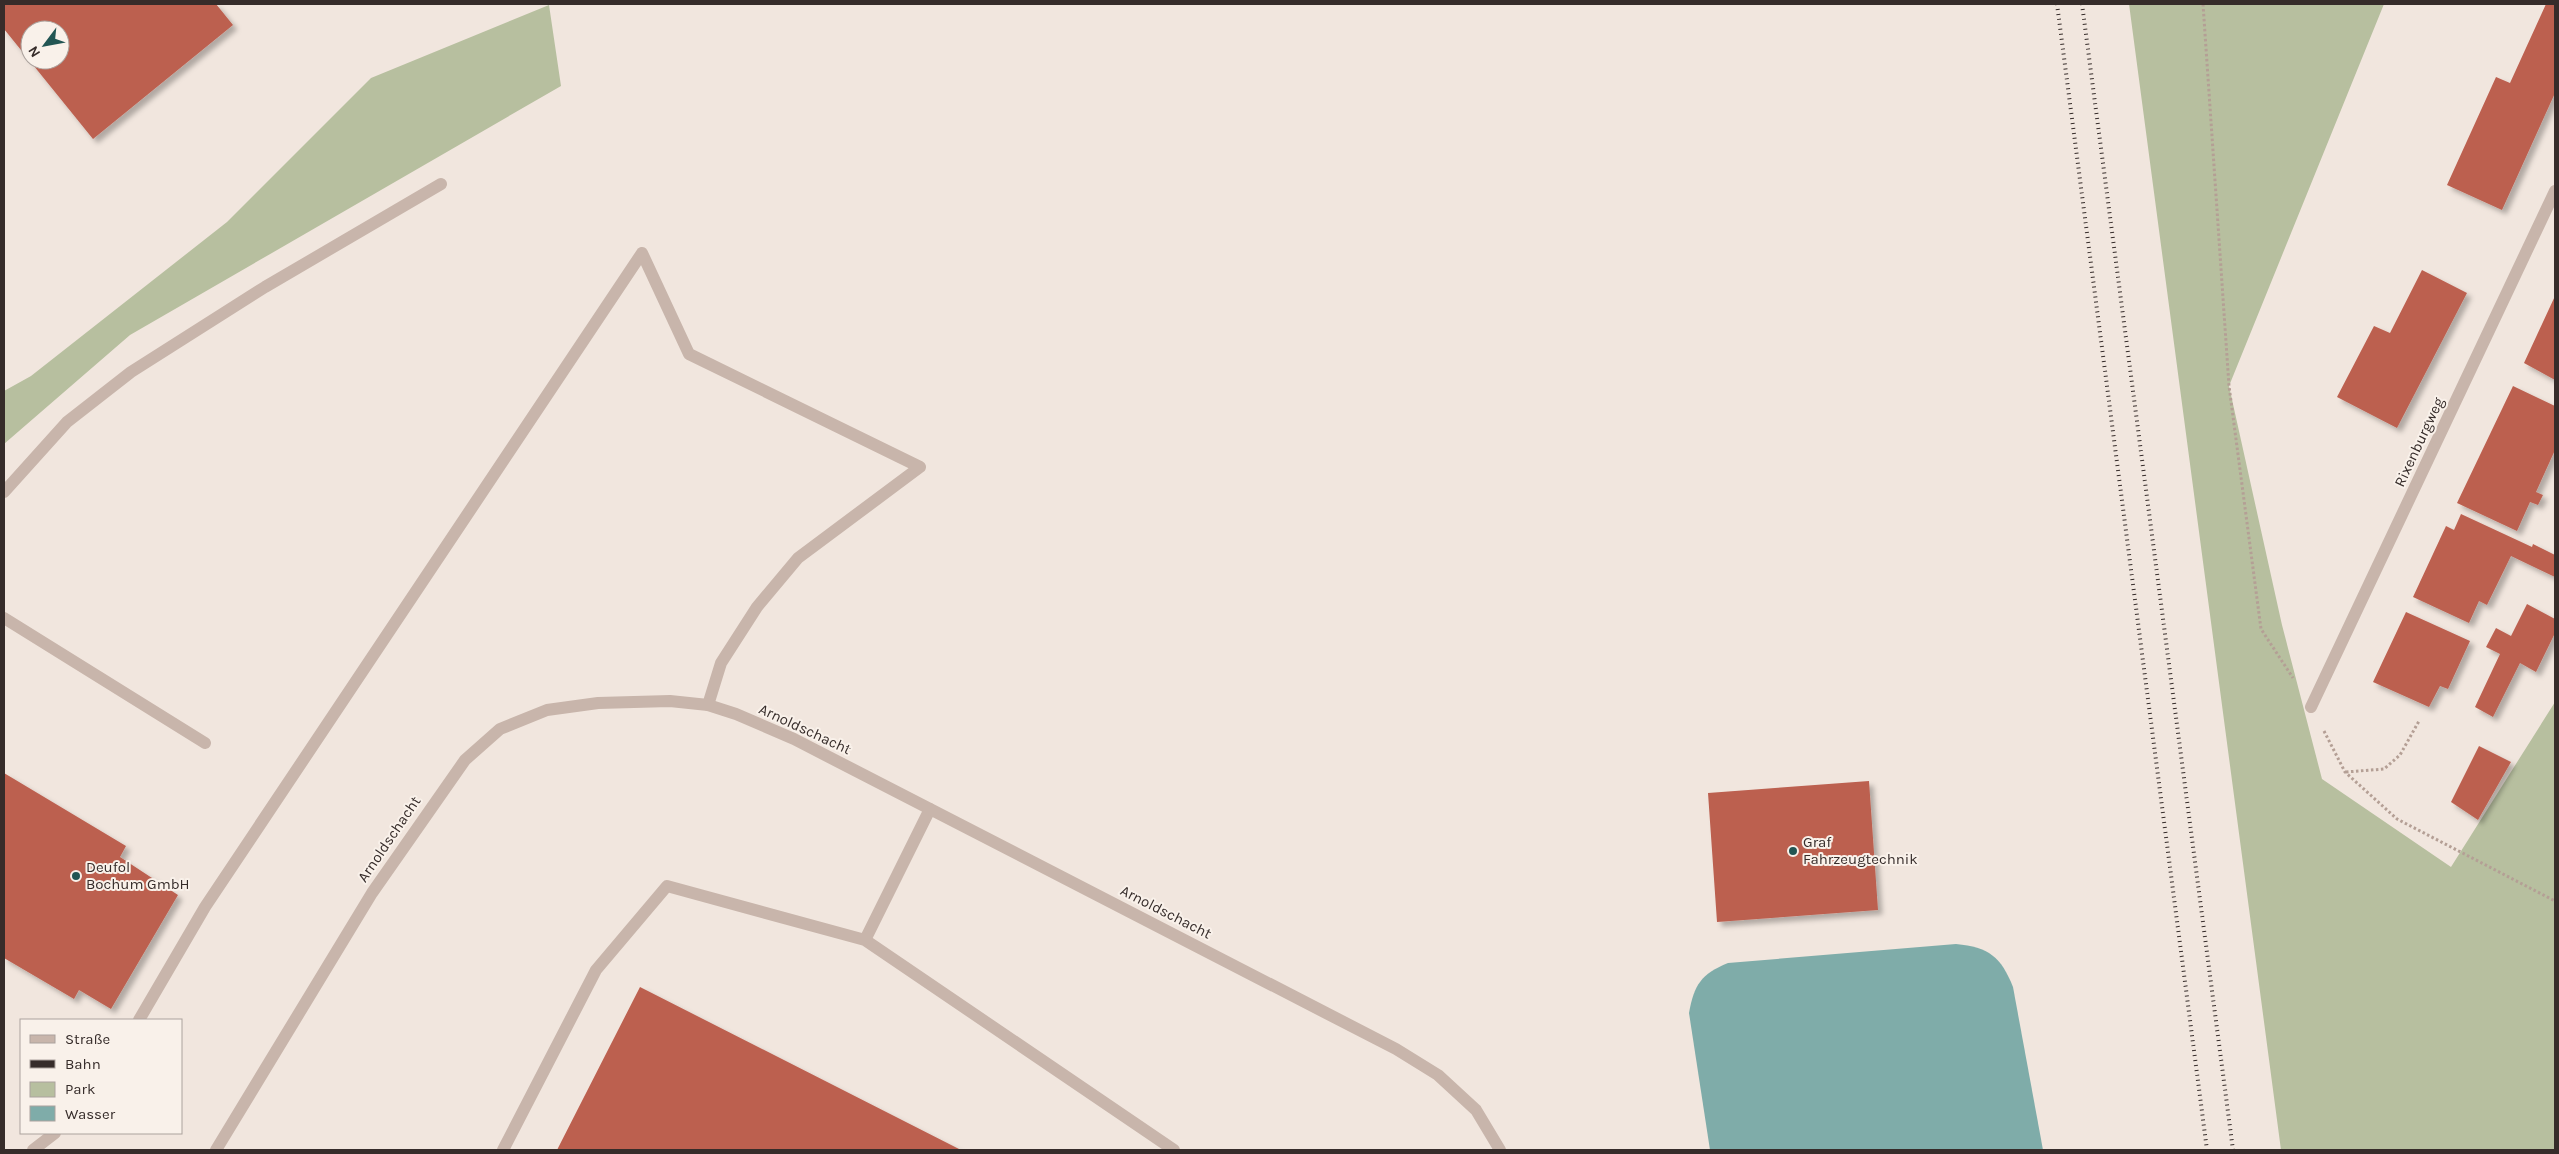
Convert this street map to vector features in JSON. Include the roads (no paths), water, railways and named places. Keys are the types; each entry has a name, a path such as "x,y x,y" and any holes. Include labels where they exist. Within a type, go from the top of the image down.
{"street":[{"path":"4,492 68,422 131,372 265,287 441,184"},
{"name":"Rixenburgweg","path":"2311,707 2555,191"},
{"path":"140,1019 205,907 642,253 689,354 920,467 798,558 757,607 721,663 708,705"},
{"path":"4,618 205,743"},
{"name":"Arnoldschacht","path":"216,1150 372,893 465,760 500,729 548,710 598,703 670,701 708,705 736,714 794,739 1396,1049 1438,1075 1476,1110 1500,1150"},
{"path":"865,940 930,809"},
{"path":"503,1150 596,970 667,886 865,940 1174,1150"},
{"path":"33,1150 54,1134"}],"water":[{"path":"1956,944 1977,948 1992,955 2004,968 2013,987 2043,1150 1710,1150 1689,1013 1696,988 1705,976 1728,963"}],"railway":[{"path":"2057,4 2207,1150"},
{"path":"2082,4 2233,1150"}],"place":[{"name":"Graf Fahrzeugtechnik","path":"1793,851"},
{"name":"Deufol Bochum GmbH","path":"76,876"}]}
